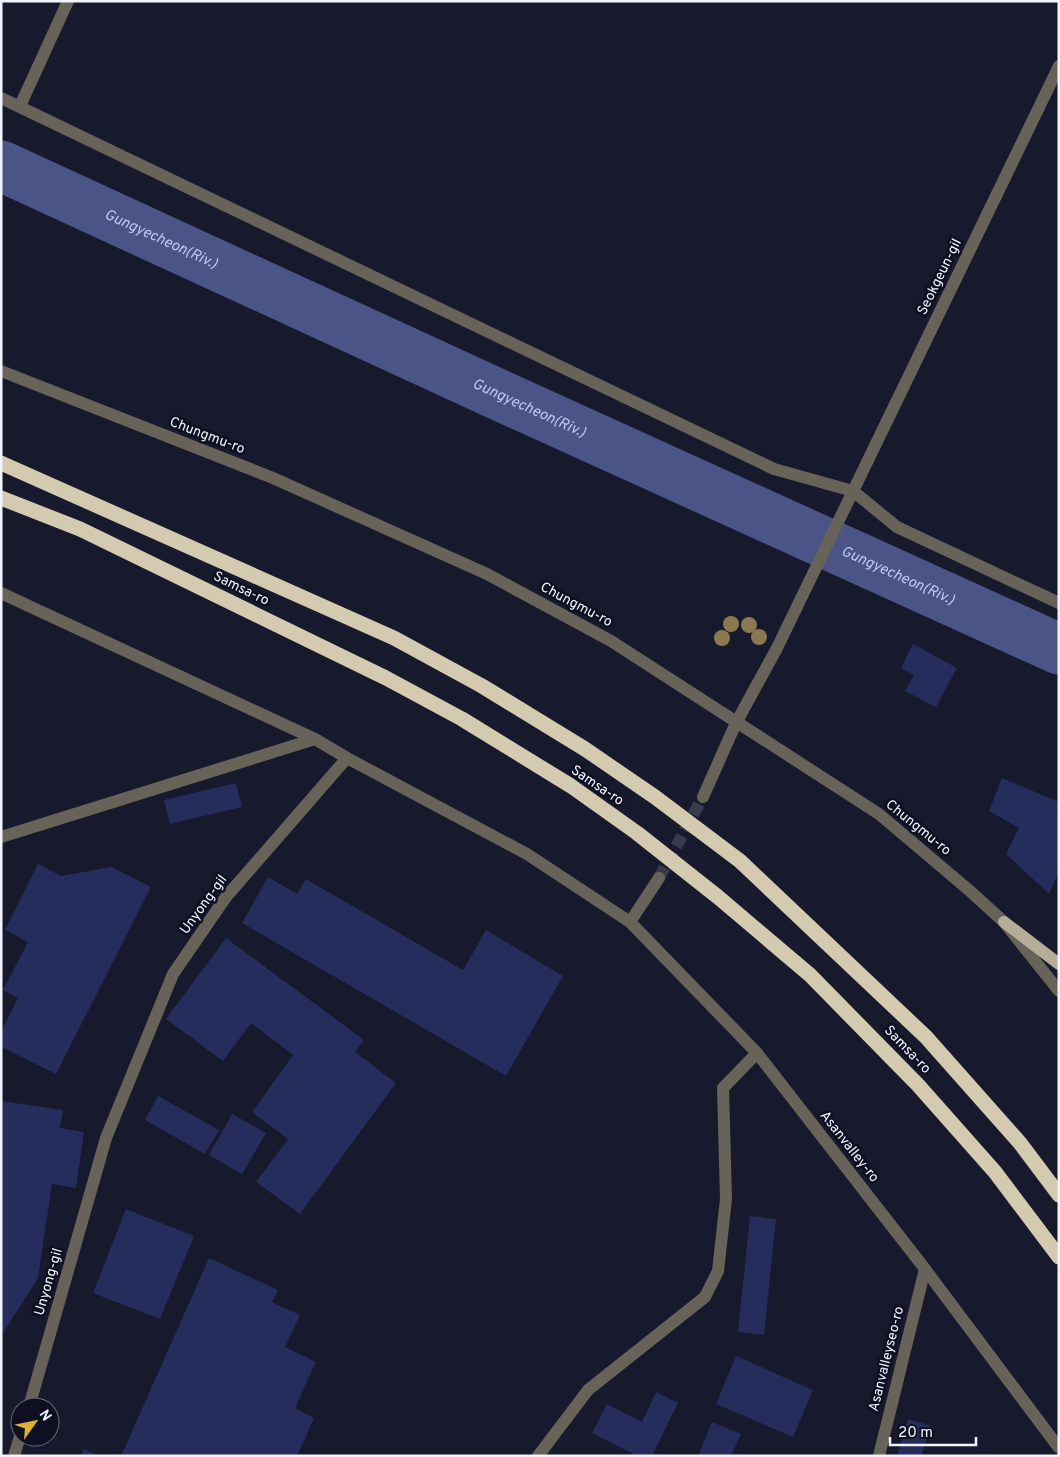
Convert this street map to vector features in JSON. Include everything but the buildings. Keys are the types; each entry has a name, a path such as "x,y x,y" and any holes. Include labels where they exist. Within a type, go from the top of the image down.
{"highway":[{"name":"Samsa-ro","path":"1,463 394,638 482,686 586,749 656,797 740,861 926,1037 1020,1144 1059,1195"},
{"name":"Samsa-ro","path":"1,498 80,529 386,678 462,719 571,786 630,828 718,897 810,975 918,1085 996,1172 1059,1257"},
{"path":"926,1037 1059,1179"}],"main road":[{"path":"1004,922 1059,964"}],"street":[{"path":"20,106 68,1"},
{"name":"Seokgeun-gil","path":"736,723 777,648 1059,66"},
{"path":"1,98 774,470 850,496 897,527 1059,602"},
{"name":"Chungmu-ro","path":"1,371 273,478 487,574 611,641 879,814 1004,922 1059,991"},
{"path":"1,593 315,739 527,854 630,922 659,878"},
{"path":"703,797 736,723"},
{"path":"1,837 315,739"},
{"name":"Unyong-gil","path":"31,1397 106,1138 173,974 226,897 347,758"},
{"name":"Asanvalley-ro","path":"630,922 757,1053 925,1269 1059,1448"},
{"path":"538,1456 588,1390 706,1297 718,1271 726,1199 723,1088 757,1053"},
{"name":"Asanvalleyseo-ro","path":"879,1456 925,1269"},
{"path":"1050,1435 1059,1456"}],"waterway":[{"name":"Gungyecheon(Riv.)","path":"1,166 1059,649"}],"tunnel":[{"path":"659,878 703,797"}]}
